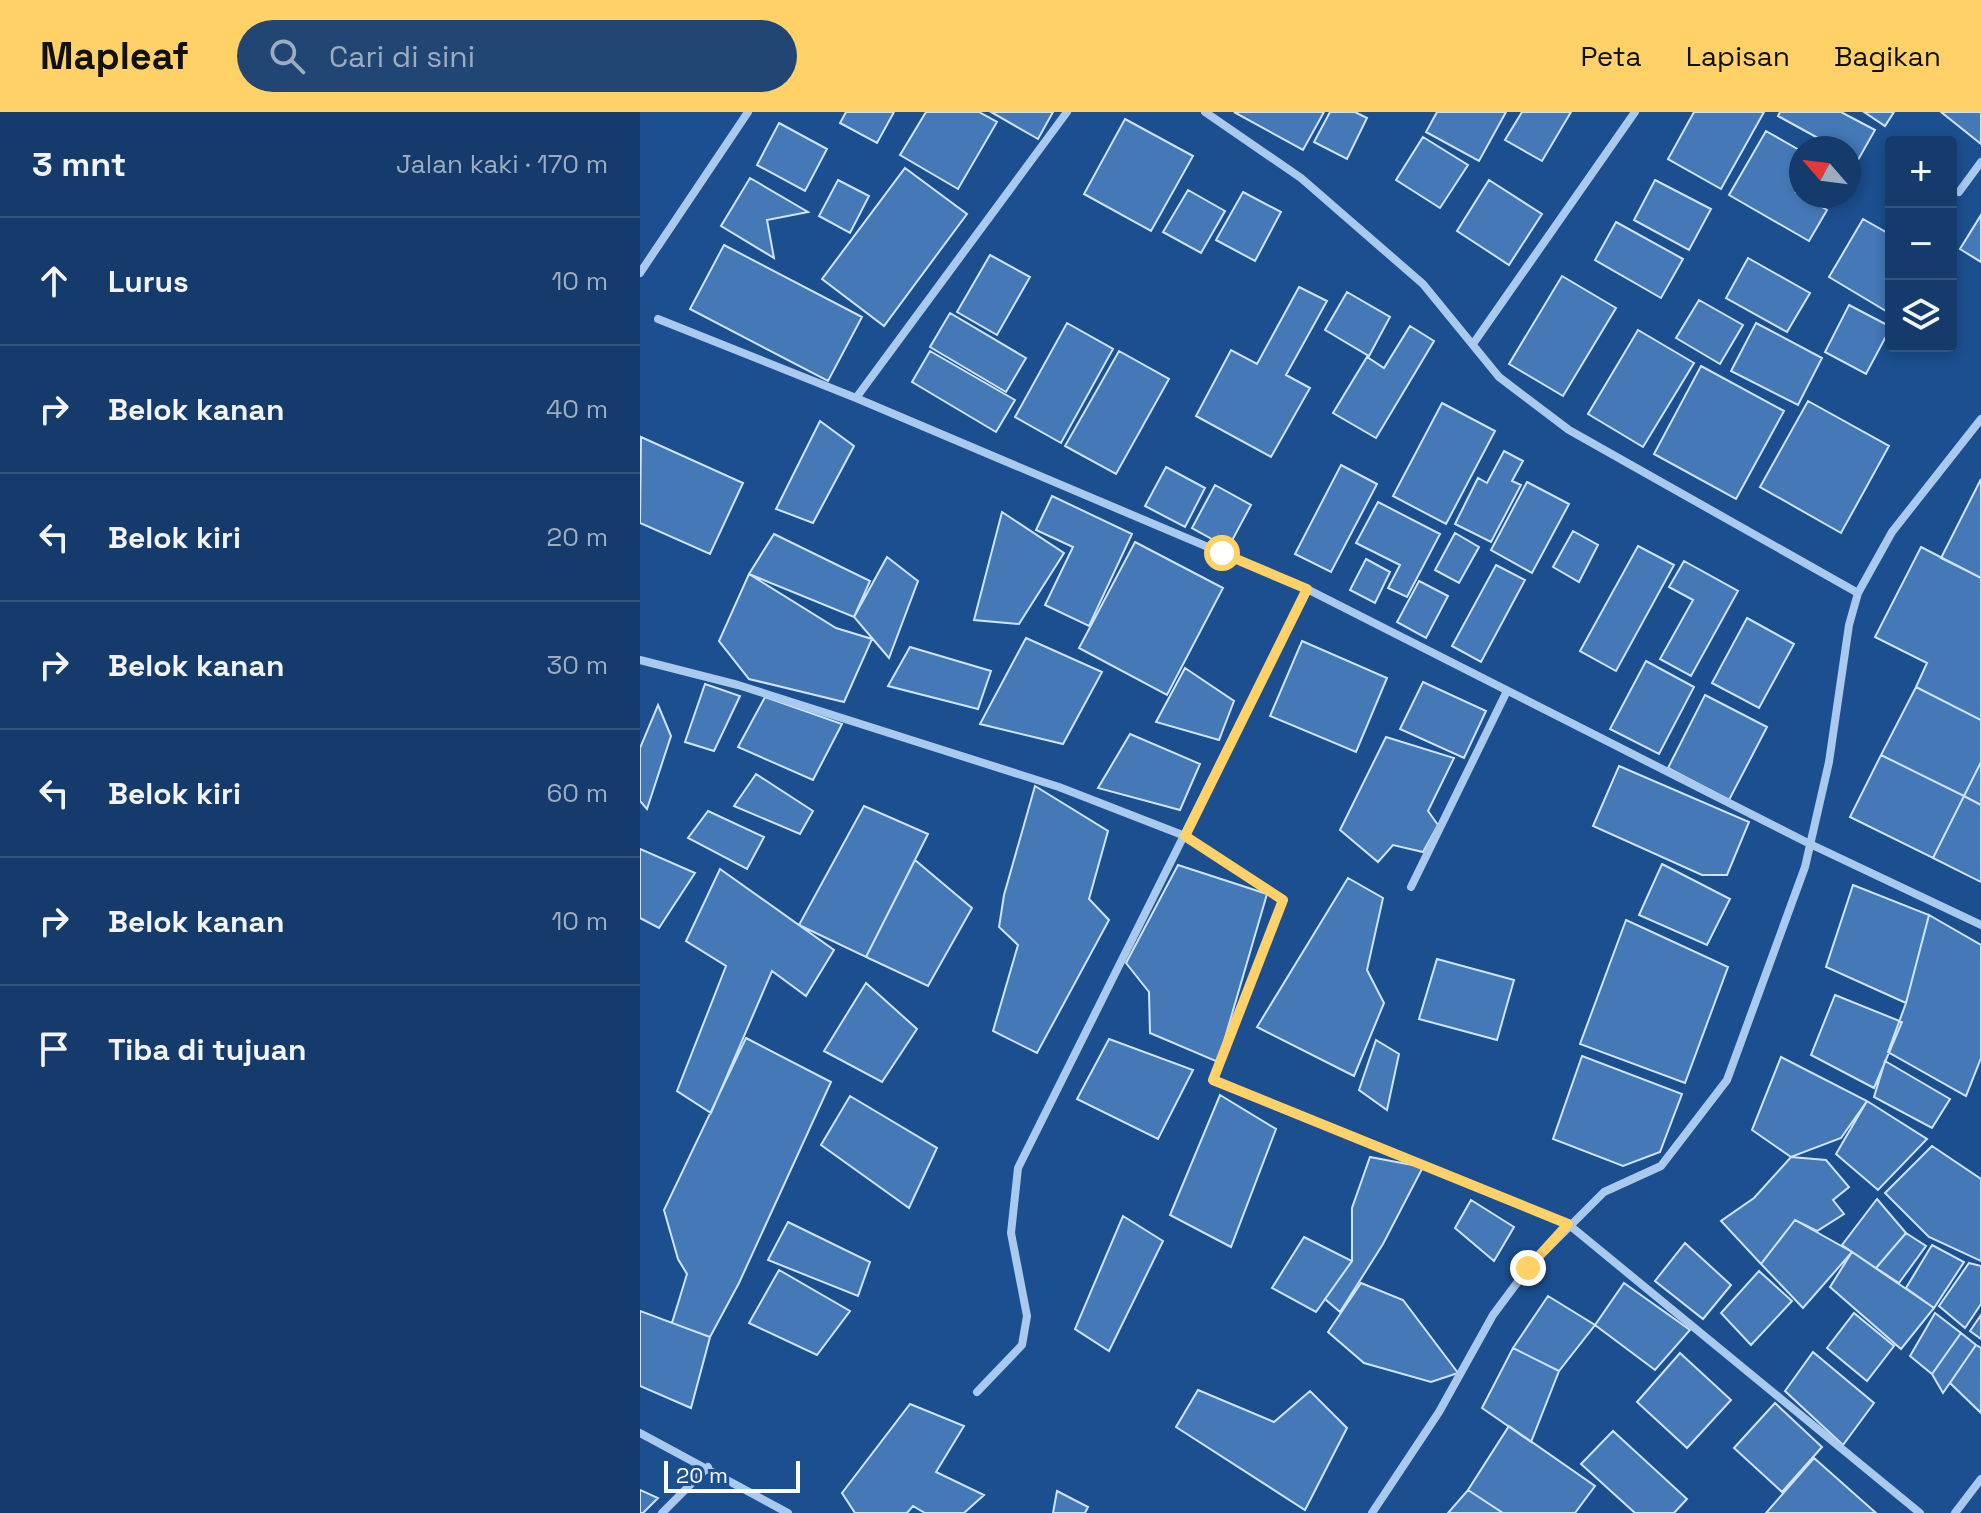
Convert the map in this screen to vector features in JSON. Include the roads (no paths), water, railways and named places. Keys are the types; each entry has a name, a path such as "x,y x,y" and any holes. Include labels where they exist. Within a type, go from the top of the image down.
{"street":[{"path":"640,273 748,112"},
{"path":"856,398 1067,112"},
{"path":"1205,112 1301,178 1423,284 1499,377 1569,430 1858,593"},
{"path":"1473,344 1635,112"},
{"path":"1959,192 1981,162"},
{"path":"658,319 856,398 1307,589 1810,844 1981,925"},
{"path":"1372,1513 1439,1412 1493,1315 1528,1268 1568,1224 1604,1192 1661,1166 1727,1080 1805,867 1829,762 1849,625 1858,593 1892,532 1981,419"},
{"path":"977,1392 1022,1345 1027,1316 1011,1233 1018,1168 1307,589"},
{"path":"640,660 931,745 1059,787 1185,836 1283,900 1213,1080 1568,1224 1920,1513"},
{"path":"1411,887 1507,691"},
{"path":"640,1433 708,1467 788,1513"},
{"path":"662,1513 708,1467"},
{"path":"1955,1513 1981,1479"}]}
